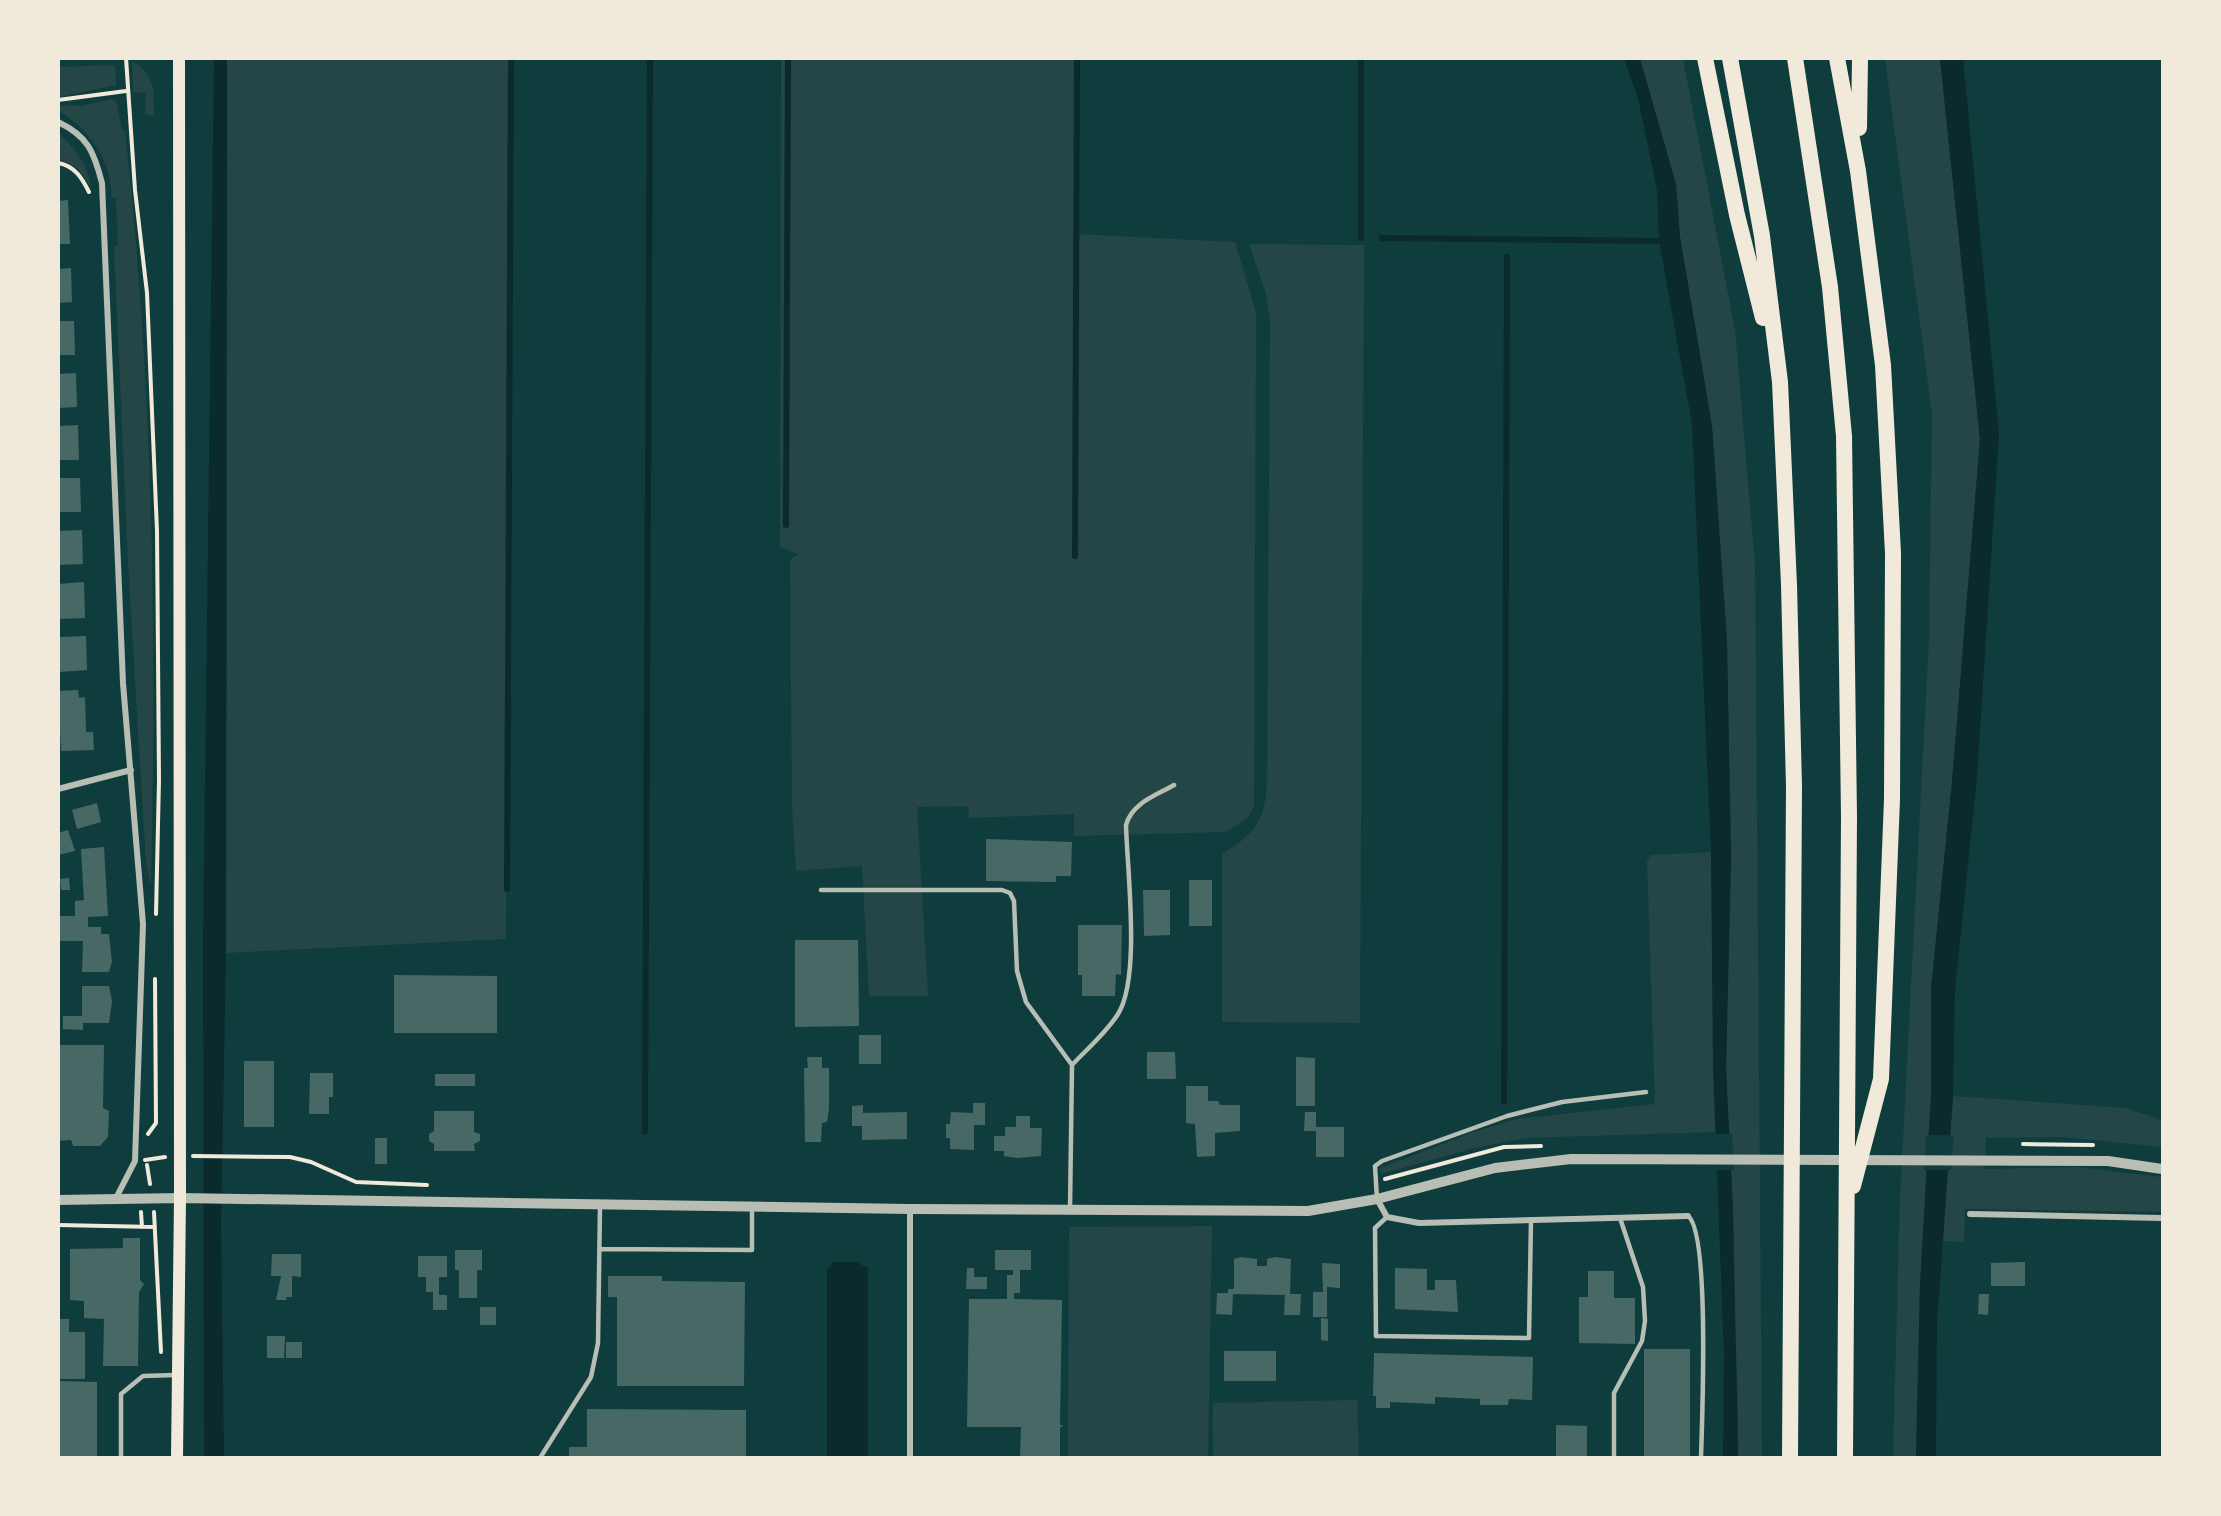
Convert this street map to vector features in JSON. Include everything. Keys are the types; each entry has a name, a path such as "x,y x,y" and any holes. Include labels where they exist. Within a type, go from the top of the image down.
{"highway":[{"path":"1705,58 1737,215 1780,382"},
{"path":"1730,58 1762,236 1780,382 1790,585 1794,787 1790,1458"},
{"path":"1795,58 1830,287 1844,436 1849,794 1845,1458"},
{"path":"1837,58 1858,171 1883,365 1893,553 1894,700 1881,1078 1846,1213"},
{"path":"1858,171 1860,58"}],"main road":[{"path":"177,1458 180,1198 179,58"}],"street":[{"path":"58,122 78,131 95,156 104,204 117,556 142,924 135,1161 114,1201"},
{"path":"58,789 131,770"},
{"path":"58,1200 114,1201 180,1198 600,1206 1308,1211 1377,1199 1495,1168 1571,1159 2108,1161 2163,1169"},
{"path":"1377,1199 1387,1217 1419,1223 1688,1216"},
{"path":"910,1209 910,1458"},
{"path":"1970,1214 2163,1218"}],"lane":[{"path":"1071,1065 1119,1012 1126,992 1130,965 1126,825 1129,814 1136,806 1174,786"},
{"path":"821,890 1002,890 1010,893 1014,901 1017,971 1026,1002 1071,1065 1070,1209"},
{"path":"1377,1199 1374,1182 1375,1166 1382,1161 1507,1116 1562,1102 1646,1092"},
{"path":"540,1458 591,1377 598,1343 600,1206"},
{"path":"600,1249 752,1251 752,1207"},
{"path":"1688,1216 1694,1221 1698,1235 1701,1280 1704,1358 1701,1458"},
{"path":"1387,1217 1375,1228 1376,1336 1529,1338 1532,1220"},
{"path":"1614,1458 1614,1392 1642,1341 1645,1321 1643,1287 1620,1218"},
{"path":"121,1458 121,1394 143,1376 178,1375"}],"path":[{"path":"126,58 126,91 147,293 157,531 159,780 156,918"},
{"path":"58,100 126,91"},
{"path":"58,163 66,165 80,175 90,194 104,204"},
{"path":"147,1143 147,1135 156,1123 155,976"},
{"path":"1374,1182 1504,1147 1550,1146"},
{"path":"147,1151 155,1227 161,1375"},
{"path":"202,1156 229,1155 301,1160 357,1182 439,1186"},
{"path":"58,1225 155,1227"}],"shaded area":[{"path":"227,58 226,953 221,1224 224,1457 204,1458 203,940 214,59"},
{"path":"1963,58 1999,434 1977,778 1955,989 1953,1096 1937,1323 1936,1457 1916,1458 1920,1284 1931,1097 1931,989 1952,782 1980,439 1940,59"},
{"path":"227,59 511,59 506,939 226,953"},
{"path":"781,59 1077,59 1076,234 1235,242 1256,312 1254,806 1248,817 1226,832 1074,836 1074,814 969,818 968,806 917,807 928,996 869,996 862,866 796,871 792,806 790,560 798,554 780,547"},
{"path":"1624,59 1640,59 1676,184 1680,237 1712,426 1727,642 1731,858 1726,1069 1733,1208 1738,1457 1723,1457 1724,1354 1713,1069 1711,852 1692,424 1659,241 1657,190 1638,98"},
{"path":"1640,59 1683,59 1735,330 1755,564 1762,1457 1738,1457 1726,1069 1731,858 1727,642 1712,426 1680,237 1676,184"},
{"path":"1885,59 1940,59 1980,439 1952,782 1931,989 1931,1097 1920,1284 1916,1458 1893,1457 1900,1198 1929,639 1932,414"},
{"path":"132,62 146,72 150,78 154,116 145,114 146,93 133,92"},
{"path":"115,65 116,85 59,97 59,67"},
{"path":"112,99 116,101 122,130 125,131 142,320 147,414 153,603 151,887 146,864 128,562 114,247 118,246 116,198 112,197 107,170 97,147 80,128 59,111 59,105 81,106"},
{"path":"58,133 80,157 91,187 78,169 59,161"},
{"path":"1249,244 1364,245 1360,1023 1222,1022 1222,854 1242,841 1255,828 1263,811 1267,789 1270,321 1266,294"},
{"path":"1711,852 1716,1132 1525,1138 1475,1148 1381,1174 1380,1168 1474,1132 1517,1119 1655,1104 1647,860 1651,855"},
{"path":"1953,1096 2126,1108 2162,1120 2162,1147 2062,1137 1986,1138 1985,1169 2077,1167 2162,1177 2162,1212 1965,1209 1964,1242 1943,1241"},
{"path":"1212,1226 1208,1457 1068,1457 1069,1227"},
{"path":"833,1262 856,1262 868,1268 868,1457 827,1457 827,1270"},
{"path":"1357,1400 1359,1457 1213,1457 1213,1403"}],"pier":[{"path":"1713,1134 1732,1134 1734,1170 1714,1170"},
{"path":"1926,1135 1954,1135 1951,1170 1924,1170"}],"building":[{"path":"68,200 70,244 58,244 58,201"},
{"path":"71,268 72,302 58,303 58,269"},
{"path":"58,321 74,321 75,355 58,355"},
{"path":"76,373 77,407 58,408 58,374"},
{"path":"78,425 79,460 58,460 58,426"},
{"path":"58,478 80,478 81,512 58,512"},
{"path":"82,530 83,564 58,565 58,531"},
{"path":"84,582 85,618 58,619 58,584"},
{"path":"86,636 87,670 59,672 58,637"},
{"path":"78,690 79,698 85,697 86,732 93,732 94,750 61,751 58,691"},
{"path":"97,803 101,822 77,829 72,810"},
{"path":"68,830 75,851 58,855 58,833"},
{"path":"986,839 1072,842 1071,876 1056,876 1056,882 986,881"},
{"path":"104,847 108,916 88,917 88,927 101,927 101,934 109,934 112,962 109,972 82,972 83,941 58,941 58,916 75,916 75,901 84,900 81,849"},
{"path":"69,878 70,890 61,890 60,879"},
{"path":"1189,880 1212,880 1212,926 1189,926"},
{"path":"1143,890 1170,890 1170,935 1144,936"},
{"path":"1078,925 1122,925 1121,975 1116,974 1115,996 1082,996 1082,975 1078,975"},
{"path":"795,940 858,940 859,1026 795,1027"},
{"path":"394,975 497,976 497,1033 394,1033"},
{"path":"82,986 109,986 112,1001 109,1023 83,1023 83,1030 63,1029 63,1016 82,1016"},
{"path":"859,1035 881,1035 881,1064 859,1064"},
{"path":"58,1045 104,1045 103,1108 109,1111 108,1137 100,1146 73,1146 71,1140 58,1141"},
{"path":"1147,1052 1175,1052 1176,1079 1147,1079"},
{"path":"807,1057 822,1057 822,1068 829,1068 829,1109 827,1122 822,1123 821,1142 805,1142 804,1068 808,1068"},
{"path":"1296,1057 1315,1058 1315,1106 1296,1106"},
{"path":"244,1061 274,1061 274,1127 244,1127"},
{"path":"310,1073 333,1073 333,1097 329,1097 329,1114 309,1114"},
{"path":"435,1074 475,1074 475,1086 435,1086"},
{"path":"1186,1086 1208,1086 1208,1101 1218,1101 1220,1105 1240,1105 1240,1131 1215,1133 1215,1156 1197,1157 1195,1124 1186,1123"},
{"path":"973,1103 985,1103 985,1125 974,1125 974,1150 950,1149 950,1138 946,1138 946,1124 950,1124 951,1112 973,1113"},
{"path":"863,1105 863,1113 907,1112 907,1139 862,1140 862,1126 852,1126 852,1106"},
{"path":"434,1111 474,1111 474,1132 480,1134 480,1141 474,1144 475,1151 434,1151 434,1144 429,1141 429,1134 434,1131"},
{"path":"1305,1112 1316,1112 1316,1127 1344,1127 1344,1157 1316,1157 1316,1131 1304,1131"},
{"path":"1016,1116 1030,1116 1030,1128 1042,1128 1041,1156 1017,1158 1004,1156 1004,1151 994,1151 994,1136 1005,1136 1005,1127 1016,1127"},
{"path":"375,1138 387,1138 387,1164 375,1164"},
{"path":"123,1238 140,1238 140,1280 144,1284 139,1292 138,1366 103,1366 104,1319 84,1318 84,1301 70,1300 70,1249 123,1248"},
{"path":"455,1250 482,1250 482,1270 477,1270 477,1298 459,1298 459,1270 455,1270"},
{"path":"995,1250 1031,1250 1031,1270 1020,1270 1020,1293 1014,1293 1014,1299 1062,1300 1060,1425 1063,1425 1060,1428 1060,1458 1020,1458 1021,1427 967,1427 969,1299 1007,1299 1007,1275 1013,1275 1013,1270 995,1270"},
{"path":"272,1254 301,1254 301,1277 292,1276 292,1297 286,1297 287,1300 276,1300 281,1276 271,1276"},
{"path":"418,1256 447,1256 447,1277 439,1277 439,1295 447,1295 447,1310 433,1310 433,1292 426,1292 426,1277 418,1277"},
{"path":"1241,1257 1257,1259 1257,1266 1267,1266 1267,1259 1275,1257 1291,1259 1290,1294 1301,1294 1300,1315 1284,1315 1285,1295 1233,1294 1232,1315 1216,1314 1217,1293 1228,1293 1228,1289 1234,1289 1234,1259"},
{"path":"2025,1262 2025,1286 1991,1286 1991,1263"},
{"path":"1322,1263 1340,1264 1340,1288 1327,1287 1327,1317 1313,1317 1313,1292 1323,1292"},
{"path":"967,1268 974,1268 974,1277 987,1277 987,1289 966,1289"},
{"path":"1395,1268 1427,1269 1427,1290 1435,1290 1435,1280 1456,1280 1458,1312 1395,1309"},
{"path":"1588,1271 1614,1271 1614,1298 1635,1298 1635,1344 1579,1343 1579,1297 1588,1297"},
{"path":"608,1276 662,1276 662,1281 745,1282 744,1386 617,1386 617,1297 608,1297"},
{"path":"1979,1294 1989,1294 1988,1315 1978,1314"},
{"path":"480,1307 496,1307 496,1325 480,1325"},
{"path":"1321,1318 1328,1319 1328,1341 1321,1340"},
{"path":"58,1319 69,1319 69,1332 85,1332 85,1379 58,1379"},
{"path":"267,1336 285,1336 284,1358 267,1358"},
{"path":"286,1342 302,1342 302,1358 286,1358"},
{"path":"1644,1349 1690,1349 1690,1458 1644,1458"},
{"path":"1224,1351 1276,1351 1276,1381 1224,1381"},
{"path":"1374,1353 1533,1357 1532,1400 1509,1399 1508,1405 1480,1405 1480,1399 1435,1397 1435,1404 1390,1402 1390,1408 1376,1408 1376,1396 1373,1396"},
{"path":"58,1381 97,1382 97,1458 58,1458"},
{"path":"587,1409 746,1410 746,1458 569,1458 569,1447 587,1447"},
{"path":"1556,1425 1587,1426 1587,1457 1556,1457"}],"waterway":[{"path":"507,889 511,58"},
{"path":"645,1132 650,58"},
{"path":"786,525 788,58"},
{"path":"1075,556 1077,58"},
{"path":"1361,58 1361,238"},
{"path":"1382,238 1659,241"},
{"path":"1504,1102 1507,257"}]}
